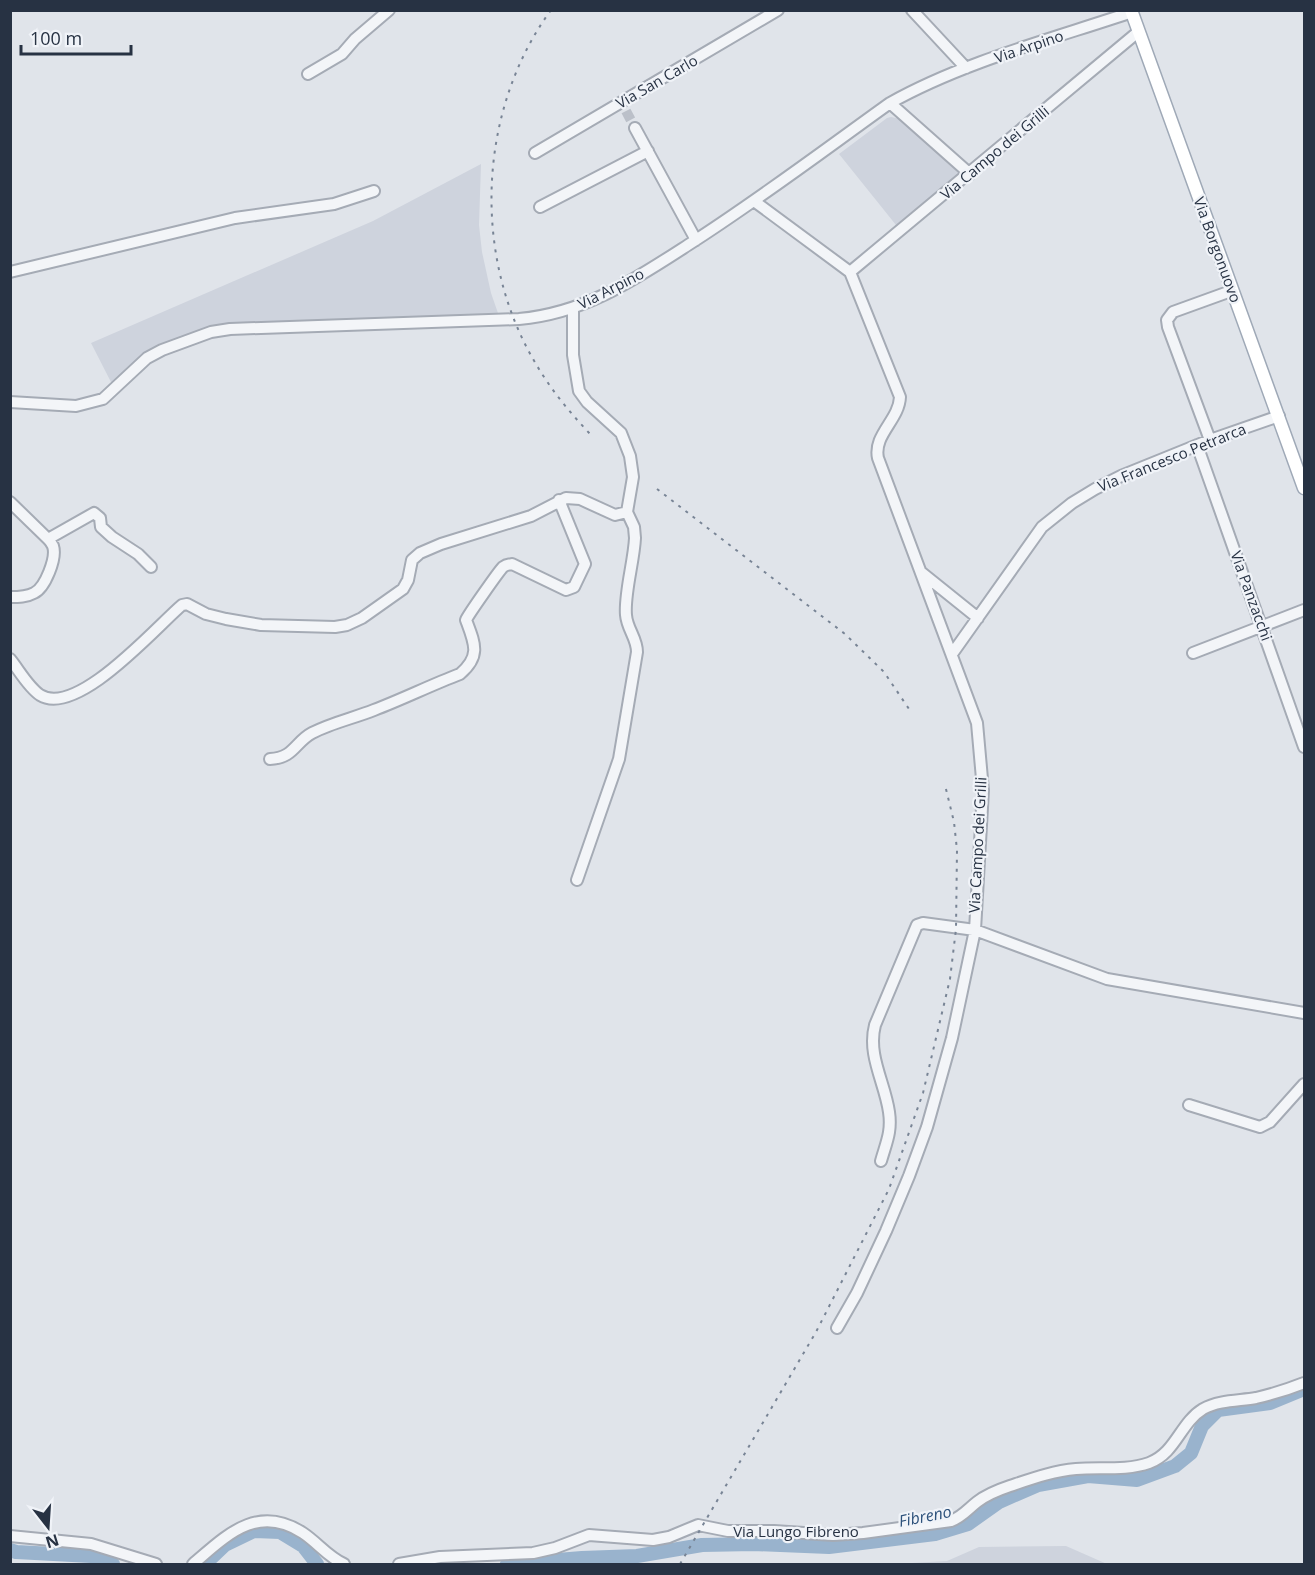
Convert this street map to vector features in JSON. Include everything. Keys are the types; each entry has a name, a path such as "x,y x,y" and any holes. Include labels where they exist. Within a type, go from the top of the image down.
{"main road":[{"name":"Via Borgonuovo","path":"1131,11 1231,291 1305,488"}],"street":[{"path":"308,74 342,54 354,39 389,10"},
{"name":"Via San Carlo","path":"535,153 624,106 778,10"},
{"path":"912,10 966,68"},
{"name":"Via Arpino","path":"10,402 76,406 103,399 147,358 162,350 220,330 519,319 573,309 619,287 696,240 890,103 931,81 1131,11"},
{"name":"Via Campo dei Grilli","path":"1138,32 850,272 899,394 899,407 879,441 877,452 977,721 982,804 975,930 1112,980 1305,1013"},
{"path":"890,103 970,174"},
{"path":"635,128 696,240"},
{"path":"540,207 648,151"},
{"path":"10,272 235,218 334,204 374,191"},
{"path":"754,201 850,272"},
{"path":"1210,440 1167,320 1173,312 1231,291"},
{"path":"573,309 573,355 578,389 587,402 623,435 630,456 633,477 627,512 634,526 635,538 626,615 637,643 637,662 619,759 577,880"},
{"name":"Via Francesco Petrarca","path":"952,654 1040,530 1079,498 1105,483 1197,445 1279,416"},
{"name":"Via Panzacchi","path":"1197,445 1305,747"},
{"path":"10,659 39,694 55,699 85,689 103,676 182,605 187,604 206,614 226,620 261,625 335,627 347,625 362,618 403,589 408,580 412,560 420,553 441,544 527,517 559,500 574,498 598,506 615,515 627,512"},
{"path":"270,759 289,754 304,738 314,732 377,709 460,674 469,666 475,651 466,620 468,615 501,568 508,564 566,590 574,587 585,564 559,500"},
{"path":"10,502 48,539 53,545 54,552 46,582 34,593 10,597"},
{"path":"48,539 94,513 100,518 101,527 138,554 151,567"},
{"path":"921,573 978,618"},
{"path":"1193,653 1305,610"},
{"path":"837,1328 857,1293 886,1231 927,1127 952,1038 975,930 924,922 917,925 875,1025 872,1036 874,1051 889,1114 888,1140 881,1161"},
{"path":"1189,1105 1260,1127 1268,1124 1305,1084"},
{"name":"Via Lungo Fibreno","path":"399,1564 440,1557 533,1553 555,1548 578,1537 593,1534 653,1540 669,1537 699,1525 728,1532 774,1531 843,1535 951,1521 959,1518 978,1501 990,1494 1044,1476 1073,1469 1136,1466 1149,1463 1161,1457 1172,1447 1194,1417 1207,1407 1263,1396 1305,1383"},
{"path":"193,1564 236,1529 252,1523 271,1522 298,1530 344,1564"},
{"path":"10,1536 91,1544 156,1564"}],"shaded area":[{"path":"891,117 900,119 960,174 896,225 839,154"},
{"path":"481,164 479,225 482,252 491,293 499,316 231,326 159,348 113,386 91,343 373,221"},
{"path":"1066,1546 1107,1564 894,1564 947,1561 979,1547"}],"waterway":[{"name":"Fibreno","path":"507,1564 637,1556 702,1545 754,1544 829,1547 935,1534 968,1524 999,1502 1038,1485 1088,1476 1137,1480 1175,1466 1191,1453 1202,1426 1218,1410 1270,1403 1304,1389"},
{"name":"Fibreno","path":"205,1564 225,1545 254,1531 280,1532 303,1546 317,1564"},
{"name":"Fibreno","path":"10,1550 91,1556 113,1564"}],"tunnel":[{"path":"626,111 635,128"}],"railway":[{"path":"551,10 526,50 508,93 497,138 492,185 493,232 501,278 515,322 548,383 592,436"},
{"path":"657,489 845,634 884,672 909,709"},
{"path":"680,1564 816,1332 889,1189 923,1093 950,979 956,929 957,850 954,822 945,785"}]}
